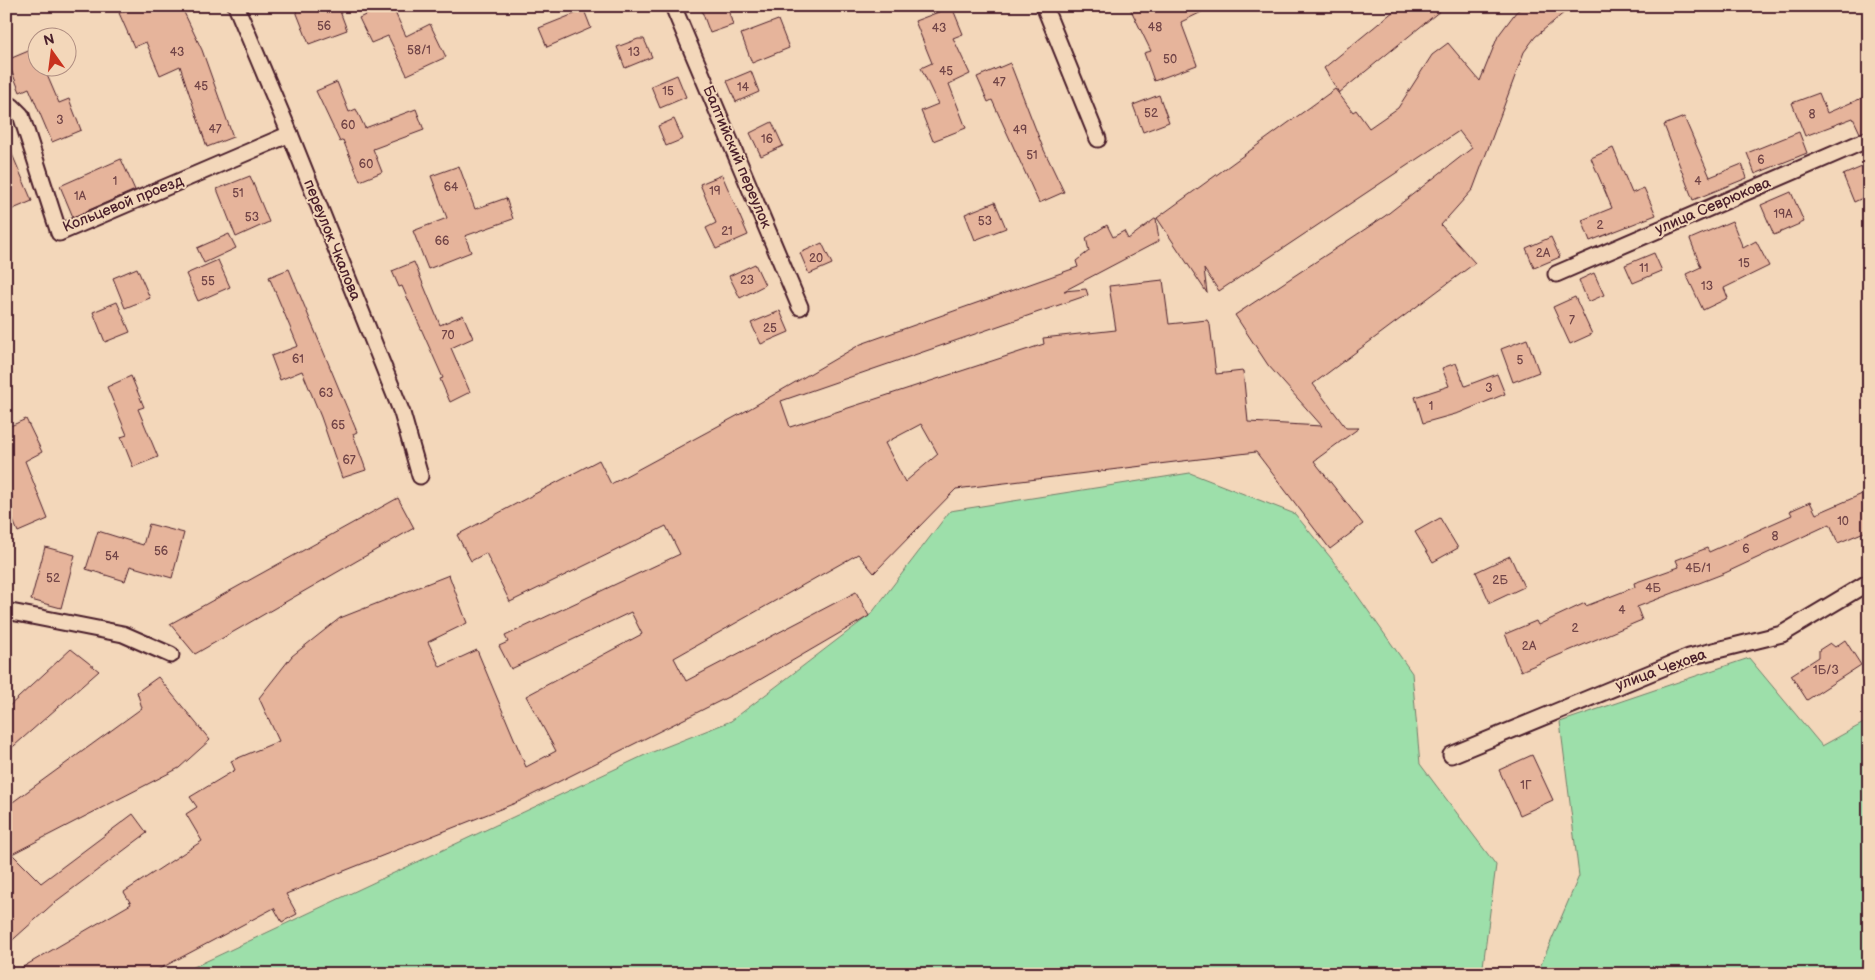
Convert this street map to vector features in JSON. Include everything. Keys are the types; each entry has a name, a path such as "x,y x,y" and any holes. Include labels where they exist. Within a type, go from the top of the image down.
{"street":[{"name":"переулок Чкалова","path":"236,6 290,134 402,413 420,476"},
{"name":"Балтийский переулок","path":"673,6 800,307"},
{"path":"1044,6 1098,139"},
{"name":"Кольцевой проезд","path":"6,104 12,106 21,115 59,233 290,134"},
{"name":"улица Севрюкова","path":"1556,274 1869,139"},
{"name":"улица Чехова","path":"1451,755 1689,657 1782,634 1869,582"},
{"path":"6,611 123,634 172,655"}],"green space":[{"path":"1190,473 1295,514 1331,558 1412,673 1420,764 1496,865 1482,974 179,974 645,755 731,721 871,614 950,511"},
{"path":"1749,658 1822,746 1869,720 1869,974 1537,974 1579,876 1560,722"}],"building":[{"path":"134,6 181,6 202,50 233,137 207,147 180,66 160,75 146,42 134,47 119,13"},
{"path":"294,6 338,6 347,30 309,44"},
{"path":"385,6 392,6 406,36 430,24 446,57 407,75 388,36 371,43 359,18"},
{"path":"700,6 727,6 733,25 710,33"},
{"path":"1129,6 1214,6 1181,22 1197,65 1154,81 1144,53 1151,51"},
{"path":"1400,6 1446,6 1339,93 1324,68"},
{"path":"1524,6 1572,6 1535,37 1524,52 1473,189 1441,225 1475,263 1313,384 1346,428 1359,428 1314,461 1363,524 1330,549 1256,452 956,489 874,573 858,554 674,658 686,681 856,592 869,616 744,689 518,802 286,894 297,914 282,922 274,908 150,974 11,974 131,904 124,892 202,841 186,814 197,807 190,797 235,770 231,761 279,741 259,698 292,656 340,618 449,575 467,623 428,642 440,667 477,650 526,767 556,751 526,696 642,634 631,612 511,669 499,646 508,642 505,636 680,554 666,526 510,602 486,553 471,561 457,535 599,460 611,484 744,412 861,344 1078,267 1076,261 1089,251 1086,238 1107,225 1113,237 1124,231 1128,239 1156,218 1159,241 1064,291 1086,289 1088,295 781,401 790,427 1044,344 1043,338 1116,330 1109,286 1163,280 1169,324 1207,320 1210,325 1216,374 1243,371 1248,422 1322,426 1268,365 1235,315 1385,216 1472,148 1459,131 1219,291 1204,269 1207,293 1157,218 1335,89 1353,112 1356,110 1369,128 1398,108 1432,55 1448,43 1480,81 1498,36 1516,12","holes":["921,424 938,454 905,482 885,443"]},
{"path":"952,7 963,34 953,38 970,74 949,84 966,128 933,141 921,111 938,104 921,68 932,63 915,21"},
{"path":"584,10 591,28 547,47 539,28"},
{"path":"778,20 789,48 752,63 741,34"},
{"path":"638,39 644,39 652,57 625,68 617,47"},
{"path":"28,51 28,78 48,78 59,103 69,99 81,130 52,142 29,88 20,92 7,60"},
{"path":"1010,63 1043,148 1064,192 1039,203 992,100 988,102 977,77"},
{"path":"751,71 759,92 736,102 727,81"},
{"path":"677,75 686,97 660,108 651,86"},
{"path":"337,82 349,112 356,109 365,128 416,109 424,130 373,149 382,172 360,181 343,140 340,142 316,91"},
{"path":"1819,93 1827,113 1869,95 1869,130 1860,133 1853,118 1805,136 1792,103"},
{"path":"1159,95 1169,122 1143,132 1133,105"},
{"path":"1684,117 1710,177 1742,164 1747,178 1693,200 1664,125"},
{"path":"674,119 683,139 666,146 658,126"},
{"path":"772,122 783,146 761,156 750,133"},
{"path":"1799,132 1807,153 1755,174 1747,153"},
{"path":"6,140 32,201 6,212"},
{"path":"1613,148 1632,193 1644,188 1656,215 1590,241 1582,220 1612,208 1591,158"},
{"path":"121,159 135,190 73,217 60,186"},
{"path":"1869,164 1869,195 1854,202 1843,175"},
{"path":"459,166 475,209 506,198 513,219 465,236 471,252 428,269 413,231 447,218 431,176"},
{"path":"722,175 748,235 716,249 706,228 716,223 700,184"},
{"path":"250,176 269,222 236,237 217,189"},
{"path":"1791,192 1804,222 1774,235 1761,205"},
{"path":"995,202 1006,228 975,240 965,214"},
{"path":"1732,221 1743,248 1756,241 1769,266 1724,288 1728,298 1703,310 1686,274 1701,267 1690,239"},
{"path":"229,234 236,248 204,263 197,248"},
{"path":"1551,237 1560,257 1534,268 1526,248"},
{"path":"822,243 832,264 809,274 800,253"},
{"path":"1654,253 1662,271 1633,283 1625,265"},
{"path":"218,260 230,287 198,301 186,274"},
{"path":"414,262 440,325 463,315 473,338 451,348 470,392 450,402 440,379 443,378 402,286 399,287 392,271"},
{"path":"755,264 765,285 740,298 729,276"},
{"path":"137,268 150,298 125,308 113,278"},
{"path":"289,269 357,432 353,434 366,470 342,478 321,417 302,371 280,380 271,356 298,346 269,277"},
{"path":"1594,273 1604,295 1588,302 1579,280"},
{"path":"1575,297 1592,334 1570,344 1553,307"},
{"path":"117,302 130,332 105,342 93,312"},
{"path":"780,311 789,332 761,344 751,323"},
{"path":"1527,339 1539,372 1513,382 1501,349"},
{"path":"1456,363 1465,386 1497,374 1505,394 1459,413 1423,423 1415,397 1449,386 1442,368"},
{"path":"131,376 144,407 138,409 158,457 133,467 121,437 127,435 107,387"},
{"path":"26,419 42,452 25,461 48,519 18,532 6,504 6,428"},
{"path":"1869,491 1869,530 1838,543 1830,524 1725,573 1637,607 1642,620 1521,671 1505,634 1536,621 1538,625 1585,603 1586,606 1635,587 1634,583 1679,567 1676,560 1707,548 1709,552 1792,515 1790,511 1810,502 1816,514"},
{"path":"398,498 414,528 195,654 170,624"},
{"path":"1440,518 1458,548 1433,562 1415,532"},
{"path":"149,524 184,533 172,578 130,566 125,581 86,569 98,531 143,545"},
{"path":"45,547 75,555 61,608 31,600"},
{"path":"1510,556 1524,587 1490,603 1476,572"},
{"path":"1845,640 1861,665 1807,700 1791,675 1819,657 1819,650 1830,643 1835,647"},
{"path":"71,649 99,671 6,753 6,709"},
{"path":"158,677 210,740 179,768 12,854 41,883 133,814 147,833 55,902 6,946 6,807 142,708 137,692"},
{"path":"1532,755 1553,800 1520,815 1499,770"}]}
